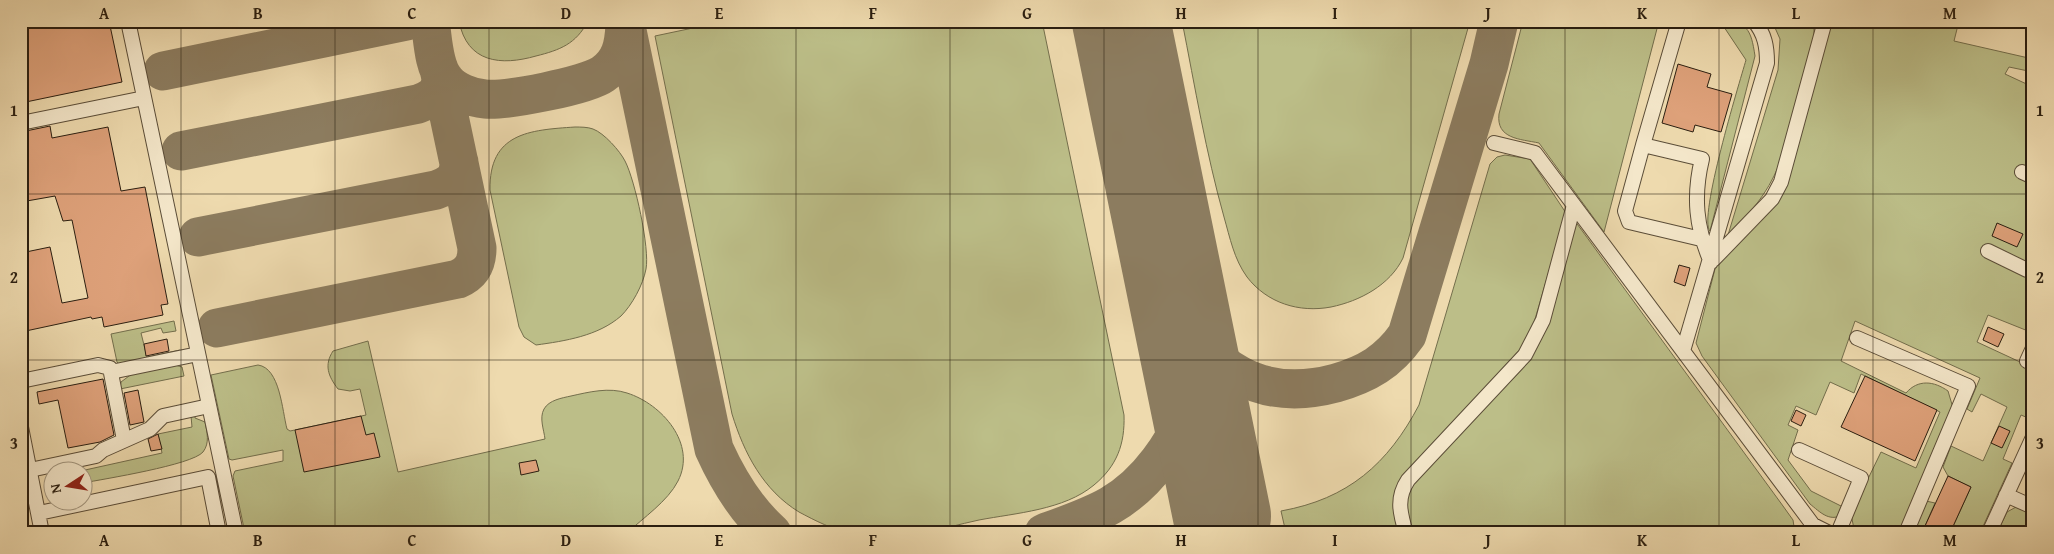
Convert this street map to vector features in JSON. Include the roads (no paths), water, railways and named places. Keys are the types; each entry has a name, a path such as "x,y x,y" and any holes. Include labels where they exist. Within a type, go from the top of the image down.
{"lane":[{"path":"128,21 236,533"},
{"path":"1679,21 1642,145 1625,211 1629,222 1701,239"},
{"path":"1683,351 1711,262 1767,63 1767,48 1761,30 1754,21"},
{"path":"1711,262 1772,199 1781,182 1825,21"},
{"path":"21,123 144,98"},
{"path":"1494,143 1535,153 1813,525 1829,533"},
{"path":"1642,145 1702,160 1696,184 1696,215 1701,239 1711,262"},
{"path":"1406,533 1399,508 1402,489 1408,480 1525,355 1536,337 1543,320 1574,205"},
{"path":"1988,251 2026,270"},
{"path":"1857,338 1968,386 1906,533"},
{"path":"2033,348 2027,361 2033,363"},
{"path":"111,372 198,354"},
{"path":"21,381 98,365 110,368 124,440"},
{"path":"30,470 96,456 102,450 150,429 163,416 209,406"},
{"path":"21,427 42,533"},
{"path":"1989,533 2033,437"},
{"path":"216,439 208,476 219,533"},
{"path":"1799,450 1861,478 1838,533"},
{"path":"21,499 30,486 30,470"},
{"path":"38,513 208,476"},
{"path":"2006,495 2033,507"}]}
